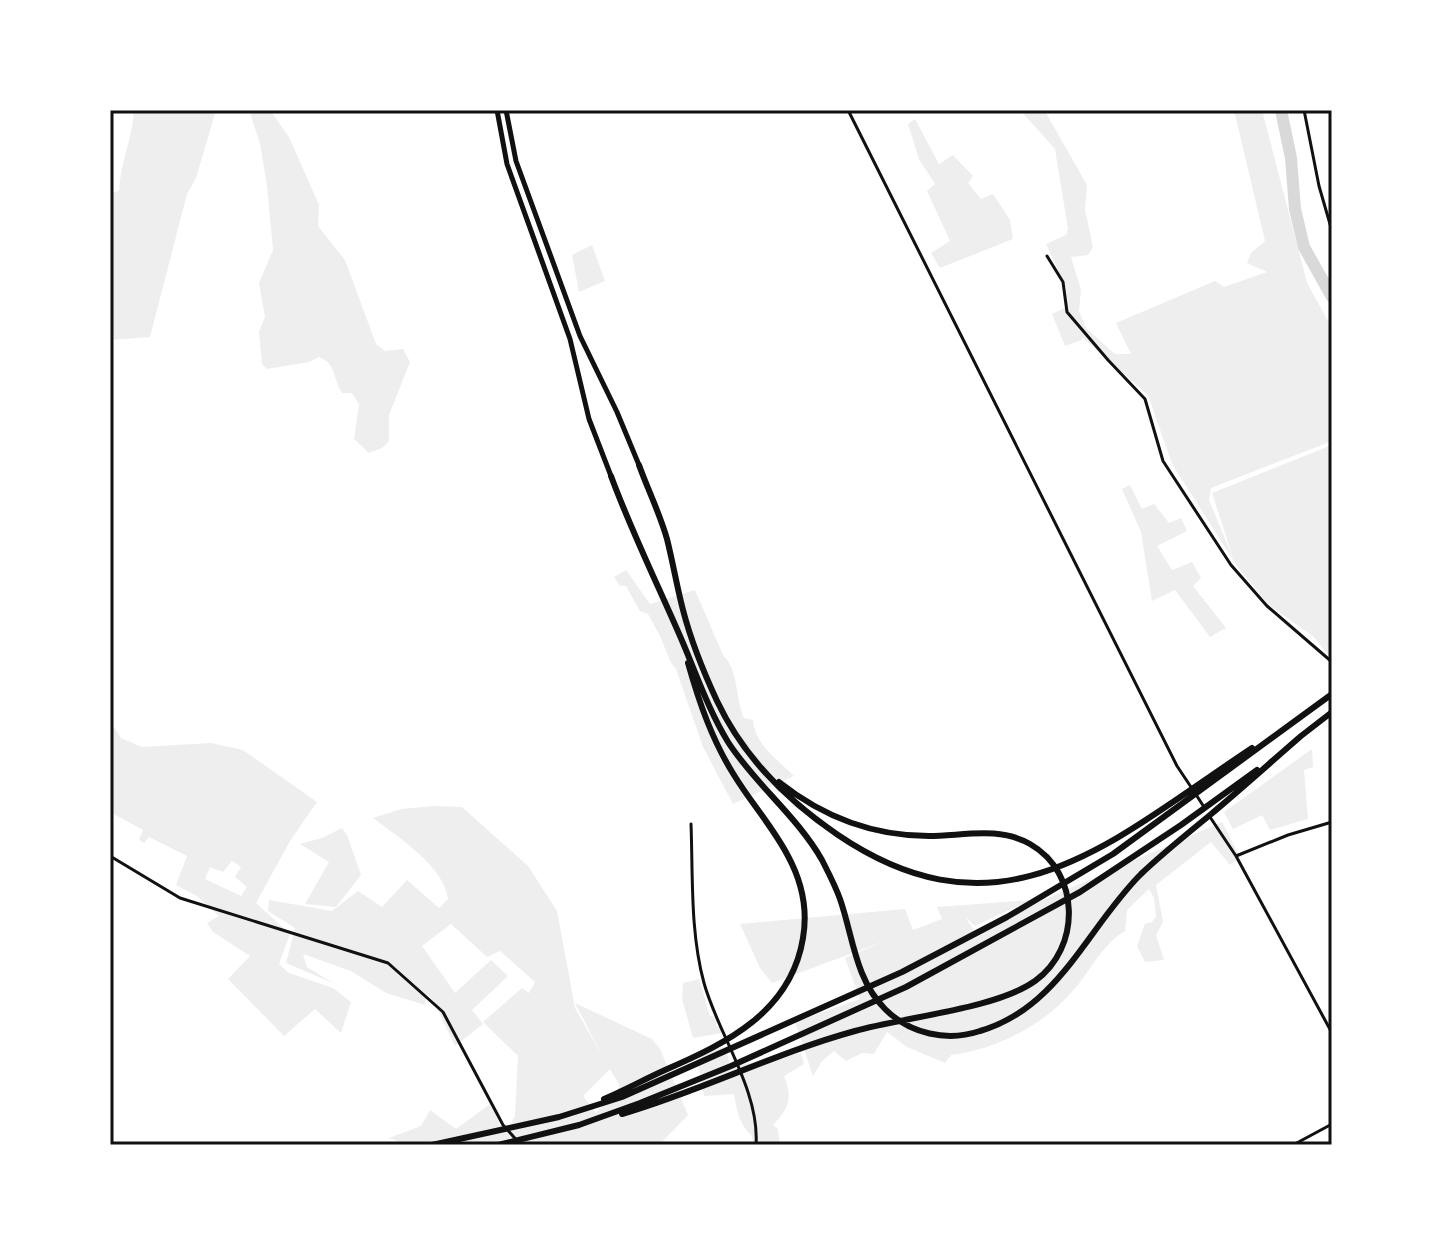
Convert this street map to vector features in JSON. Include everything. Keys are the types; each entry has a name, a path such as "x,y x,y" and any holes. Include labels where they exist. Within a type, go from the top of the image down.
{"highway":[{"path":"497,110 507,164 570,339 589,419 633,536 709,706 727,739 755,778 808,839 839,898 861,972 878,1002 902,1023 924,1032 947,1036 974,1033 1009,1019 1034,1002 1063,976 1110,907 1144,871 1301,736"},
{"path":"506,110 516,161 580,336 617,412 666,536 687,622 716,699 730,726 763,770 789,797 819,821 887,863 945,882 990,884 1045,872 1090,853 1315,706"},
{"path":"566,1115 688,1060 742,1031 778,999 799,956 805,910 797,875 712,735 682,640"},
{"path":"432,1145 566,1115 651,1085 902,972 1007,917 1113,854 1332,694"},
{"path":"579,1125 731,1066 862,1008 972,953 1124,865 1332,712"},
{"path":"498,1145 523,1142 664,1101 833,1038 1017,991 1037,980 1057,960 1068,927 1069,902 1061,877 1048,858 1028,843 995,834 906,835 862,827 818,810 763,770"}],"street":[{"path":"848,110 1177,766 1236,856 1332,1033"},
{"path":"1304,110 1319,186 1332,231"},
{"path":"1047,256 1063,282 1067,312 1145,399 1163,461 1231,565 1267,606 1332,662"},
{"path":"1236,856 1288,835 1332,822"},
{"path":"691,824 696,926 704,982 746,1087 758,1129 756,1145"},
{"path":"110,856 180,898 388,963 443,1012 503,1125 523,1142"},
{"path":"1293,1145 1332,1124"}],"shaded area":[{"path":"134,110 216,110 196,178 187,194 150,337 110,340 110,193 119,191"},
{"path":"249,110 270,110 289,137 319,205 318,226 345,260 376,344 385,351 403,349 410,362 389,415 389,441 382,448 369,453 354,439 359,404 352,393 342,393 328,363 319,357 309,362 267,369 262,364 259,332 265,317 259,283 273,250 260,143"},
{"path":"1020,110 1046,113 1087,185 1085,210 1093,247 1088,255 1071,257 1081,290 1079,311 1086,328 1115,354 1131,354 1116,323 1215,281 1224,287 1267,272 1247,263 1251,253 1265,241 1234,110 1262,110 1307,283 1332,328 1332,441 1211,488 1209,500 1233,558 1212,493 1332,445 1332,660 1314,637 1268,604 1237,566 1172,464 1148,395 1082,337 1082,340 1065,346 1052,314 1066,307 1067,310 1066,288 1046,244 1066,235 1068,229 1055,149"},
{"path":"915,119 939,164 953,155 973,176 968,183 981,199 993,194 1010,220 1013,239 940,268 931,253 950,241 927,191 935,184 919,159 908,124"},
{"path":"592,245 605,281 579,292 572,255"},
{"path":"1130,485 1142,509 1154,504 1169,523 1181,518 1187,531 1157,546 1172,570 1192,562 1201,578 1193,586 1226,628 1210,637 1175,590 1152,601 1141,532 1122,489"},
{"path":"626,570 650,604 695,590 723,655 732,668 744,718 753,720 762,744 794,776 733,804 703,747 676,669 660,636 648,614 640,611 626,586 620,586 614,577"},
{"path":"110,721 121,738 142,747 211,743 243,750 317,802 290,841 256,903 290,934 279,964 289,973 333,988 351,1002 341,1033 315,1009 284,1036 228,979 250,956 213,932 207,923 219,916 197,896 176,885 187,856 149,837 144,843 139,840 143,830 110,812","holes":["232,861 241,867 235,877 247,887 241,896 205,879 210,867 223,872"]},
{"path":"1312,749 1313,767 1304,770 1308,819 1270,830 1262,815 1233,829 1224,812"},
{"path":"462,807 528,866 557,911 575,1008 603,1057 575,1003 652,1039 660,1049 688,1115 659,1145 408,1145 389,1138 421,1126 430,1110 456,1129 490,1104 500,1125 507,1129 515,1116 518,1056 483,1022 522,988 529,993 535,982 500,951 487,957 451,924 422,946 455,993 491,960 508,976 472,1010 483,1024 455,1046 427,994 425,1005 386,993 351,971 303,954 307,967 333,983 286,963 295,928 268,911 269,900 332,911 358,891 382,907 407,880 439,908 448,899 445,887 429,864 373,818 401,809","holes":["610,1069 620,1086 596,1113 583,1096"]},
{"path":"1222,822 1240,857 1230,865 1211,842 1156,885 1163,922 1156,935 1164,960 1145,962 1137,946 1145,924 1156,917 1154,898 1149,889 1127,910 1125,931 1110,943 1064,1001 1050,1013 1020,1033 986,1047 951,1055 945,1063 907,1047 887,1032 874,1054 862,1053 846,1061 834,1051 822,1061 813,1076 795,1022 860,999 845,958 885,941 772,983 760,968 740,924 905,909 913,930 942,919 937,907 1031,900 975,926 965,917 974,930"},
{"path":"342,828 361,875 336,907 305,904 329,862 300,844"},
{"path":"699,979 710,1016 718,1017 716,1026 722,1026 722,1033 693,1038 682,999 683,983"},
{"path":"726,1047 730,1067 801,1053 804,1064 784,1076 788,1102 773,1125 778,1129 780,1145 753,1145 752,1136 739,1117 734,1094 704,1096 696,1052"}],"waterway":[{"path":"1281,110 1291,158 1295,209 1304,247 1332,297"}]}
